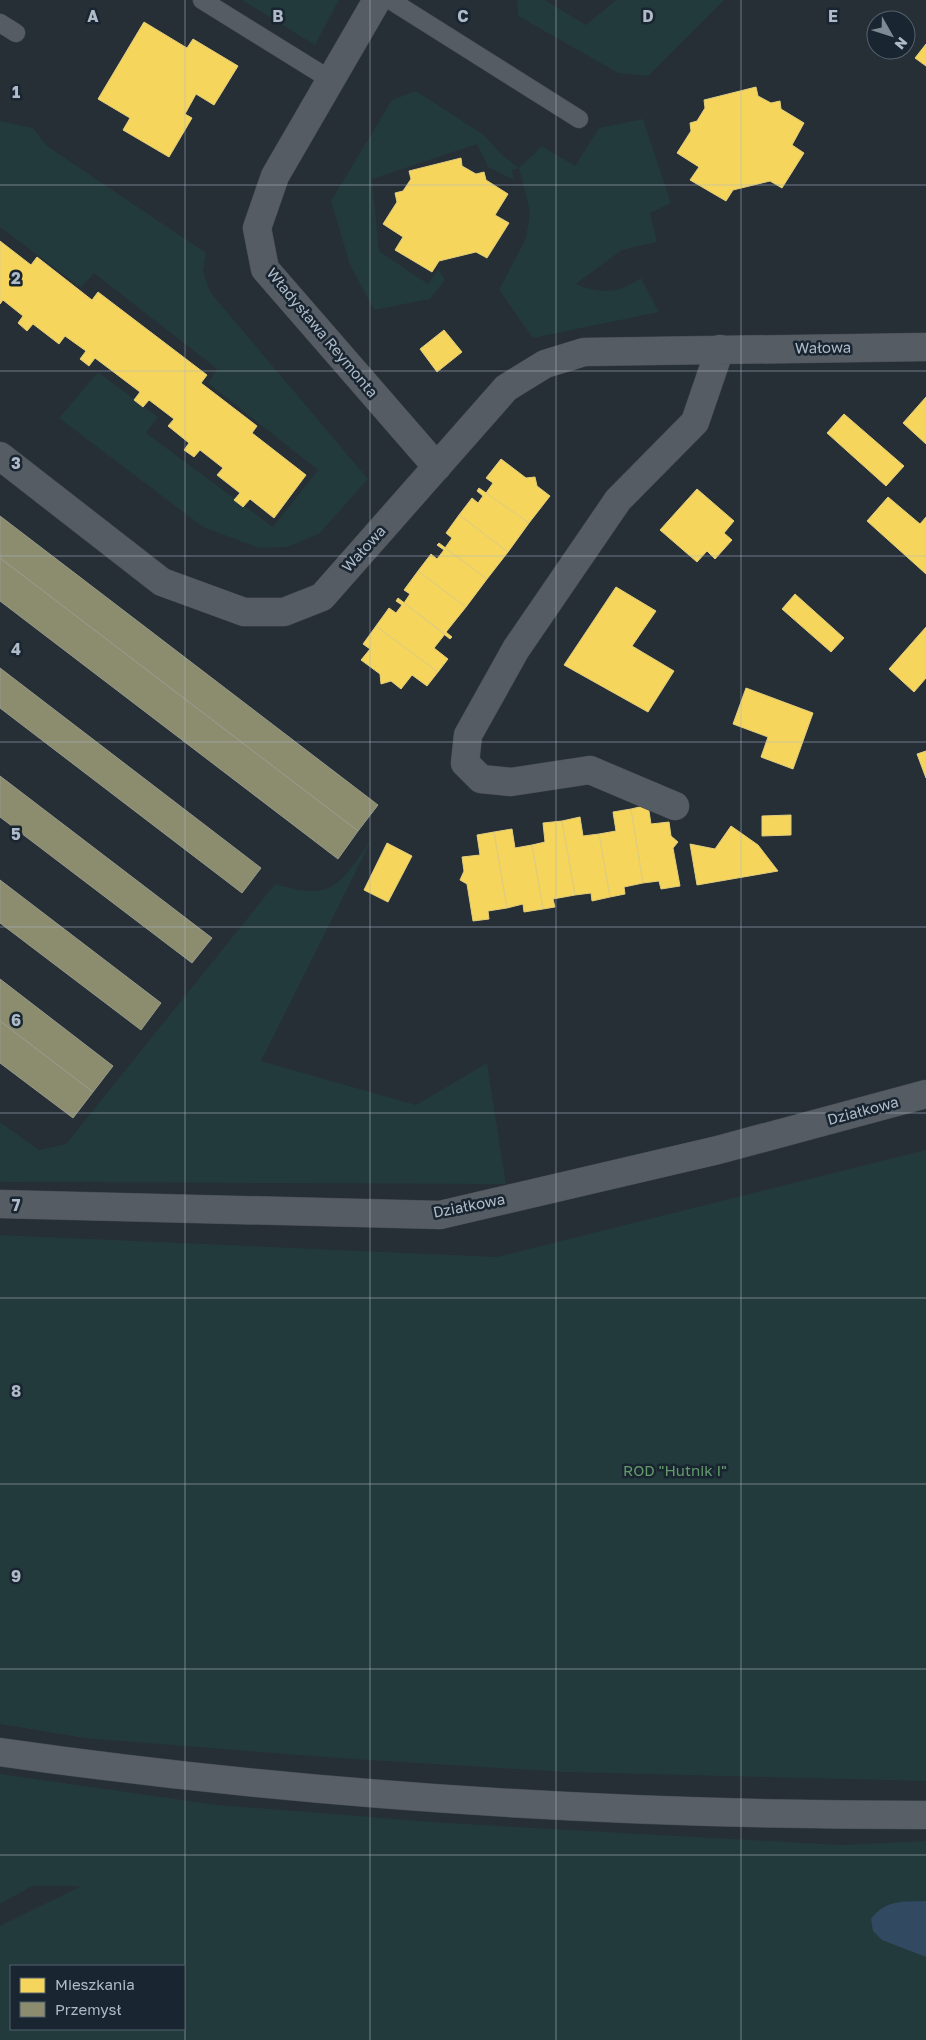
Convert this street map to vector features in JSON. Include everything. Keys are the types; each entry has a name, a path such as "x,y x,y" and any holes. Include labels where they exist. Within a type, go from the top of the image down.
{"main road":[{"path":"0,1752 181,1775 428,1798 695,1812 926,1815"}],"street":[{"name":"Władysława Reymonta","path":"377,0 275,176 257,228 266,269 437,467"},
{"name":"Wałowa","path":"0,456 162,582 244,612 284,612 322,597 506,388 545,364 584,352 926,347"},
{"path":"675,806 590,770 511,782 480,779 466,763 468,735 516,649 618,500 695,422 720,349"},
{"name":"Działkowa","path":"0,1204 440,1215 718,1150 926,1094"}],"lane":[{"path":"202,0 330,80"},
{"path":"390,0 578,119"},
{"path":"0,24 16,33"}],"green space":[{"path":"242,0 339,0 315,45"},
{"path":"517,0 545,0 586,25 616,0 724,0 648,76 618,73 518,16"},
{"path":"416,91 484,135 502,155 519,168 512,170 514,180 488,167 477,144 372,179 379,251 428,284 438,269 445,280 430,299 374,310 350,265 331,201 392,100"},
{"path":"643,119 671,203 650,213 657,242 622,250 576,284 593,290 609,291 625,287 641,278 659,312 533,338 499,290 526,238 530,212 519,168 542,146 575,166 599,128"},
{"path":"0,121 33,128 47,146 206,253 203,271 210,292 368,479 320,533 288,547 259,548 203,527 59,418 98,372 158,417 146,433 273,527 318,470 208,383 217,369 94,273 81,288 0,227"},
{"path":"372,839 261,1061 416,1105 487,1063 506,1184 0,1182 0,1122 39,1150 66,1144 275,884 311,891 323,890 334,885 343,878"},
{"name":"ROD \"Hutnik I\"","path":"926,1150 926,1781 564,1772 336,1758 84,1738 0,1724 0,1235 497,1257"},
{"path":"0,1774 218,1805 447,1823 841,1845 926,1841 926,2040 0,2040 0,1926 81,1886 32,1886 0,1904"}],"water":[{"path":"926,1901 926,1957 882,1940 873,1931 871,1919 883,1908 902,1902"}],"building: Mieszkania":[{"path":"144,22 187,48 193,39 238,66 214,105 196,94 185,114 192,118 169,157 123,130 130,118 98,99"},
{"path":"926,44 926,66 916,57"},
{"path":"756,87 758,96 771,103 780,101 781,109 804,123 792,145 804,153 782,188 770,181 733,190 726,201 690,180 699,167 677,153 691,131 690,123 697,121 705,108 704,100"},
{"path":"461,158 462,166 476,174 484,172 486,180 508,194 495,215 509,223 487,258 476,252 439,261 432,272 395,250 403,237 383,224 397,202 395,193 403,191 411,179 409,171"},
{"path":"0,241 31,265 37,257 92,300 98,292 207,375 201,383 257,426 252,433 306,475 274,518 250,499 243,507 234,500 240,493 217,475 223,468 200,450 194,457 184,450 189,443 168,426 174,419 149,400 143,407 134,400 140,392 95,358 89,366 80,359 86,351 65,336 59,344 33,324 27,331 18,323 23,316 3,300 0,304"},
{"path":"444,330 462,352 437,372 420,349"},
{"path":"926,397 926,444 903,423"},
{"path":"844,414 904,466 886,486 827,433"},
{"path":"501,459 526,478 535,477 537,486 550,496 529,523 486,493 493,483 486,478"},
{"path":"479,488 529,523 508,552 459,515 472,498 478,503 483,496 477,491"},
{"path":"697,489 734,521 724,533 732,540 715,559 707,551 697,562 660,530"},
{"path":"888,497 920,524 926,517 926,574 867,521"},
{"path":"459,515 508,552 487,579 445,548 452,538 446,533"},
{"path":"439,543 487,579 466,607 418,571 431,554 437,559 444,550 437,545"},
{"path":"418,571 466,607 446,632 452,637 450,639 404,603 410,594 404,590"},
{"path":"616,587 656,611 632,646 674,671 648,712 564,665"},
{"path":"795,594 844,638 831,652 782,609"},
{"path":"398,598 445,634 434,648 448,659 438,672 376,626 389,608 396,613 402,605 396,601"},
{"path":"376,626 438,672 427,686 412,675 401,689 391,681 381,684 380,674 361,660 370,649 363,644"},
{"path":"926,627 926,678 914,692 889,669"},
{"path":"746,688 813,713 793,769 761,757 768,737 733,724"},
{"path":"926,751 926,778 917,754"},
{"path":"648,805 651,824 669,822 671,836 678,842 673,848 680,886 661,889 659,881 643,883 631,809"},
{"path":"631,809 643,883 624,887 625,894 610,897 599,834 616,831 613,812"},
{"path":"791,815 791,835 762,836 762,816"},
{"path":"580,817 583,836 599,834 610,897 592,901 591,893 575,895 562,821"},
{"path":"562,821 575,895 553,899 555,907 543,909 532,845 545,842 543,823"},
{"path":"731,826 758,845 778,871 697,885 690,844 715,849"},
{"path":"512,829 515,848 532,845 543,909 524,912 523,904 507,908 494,832"},
{"path":"494,832 507,908 488,911 489,919 473,921 467,884 460,880 464,871 462,857 480,855 477,835"},
{"path":"387,843 412,856 388,902 364,890"}],"building: Przemysł":[{"path":"0,516 378,805 358,831 0,558"},
{"path":"0,558 358,831 338,859 0,601"},
{"path":"0,668 261,868 242,893 0,708"},
{"path":"0,776 212,938 192,963 0,817"},
{"path":"0,880 161,1003 141,1030 0,923"},
{"path":"0,979 113,1066 93,1092 0,1021"},
{"path":"0,1021 93,1092 73,1118 0,1063"}]}
